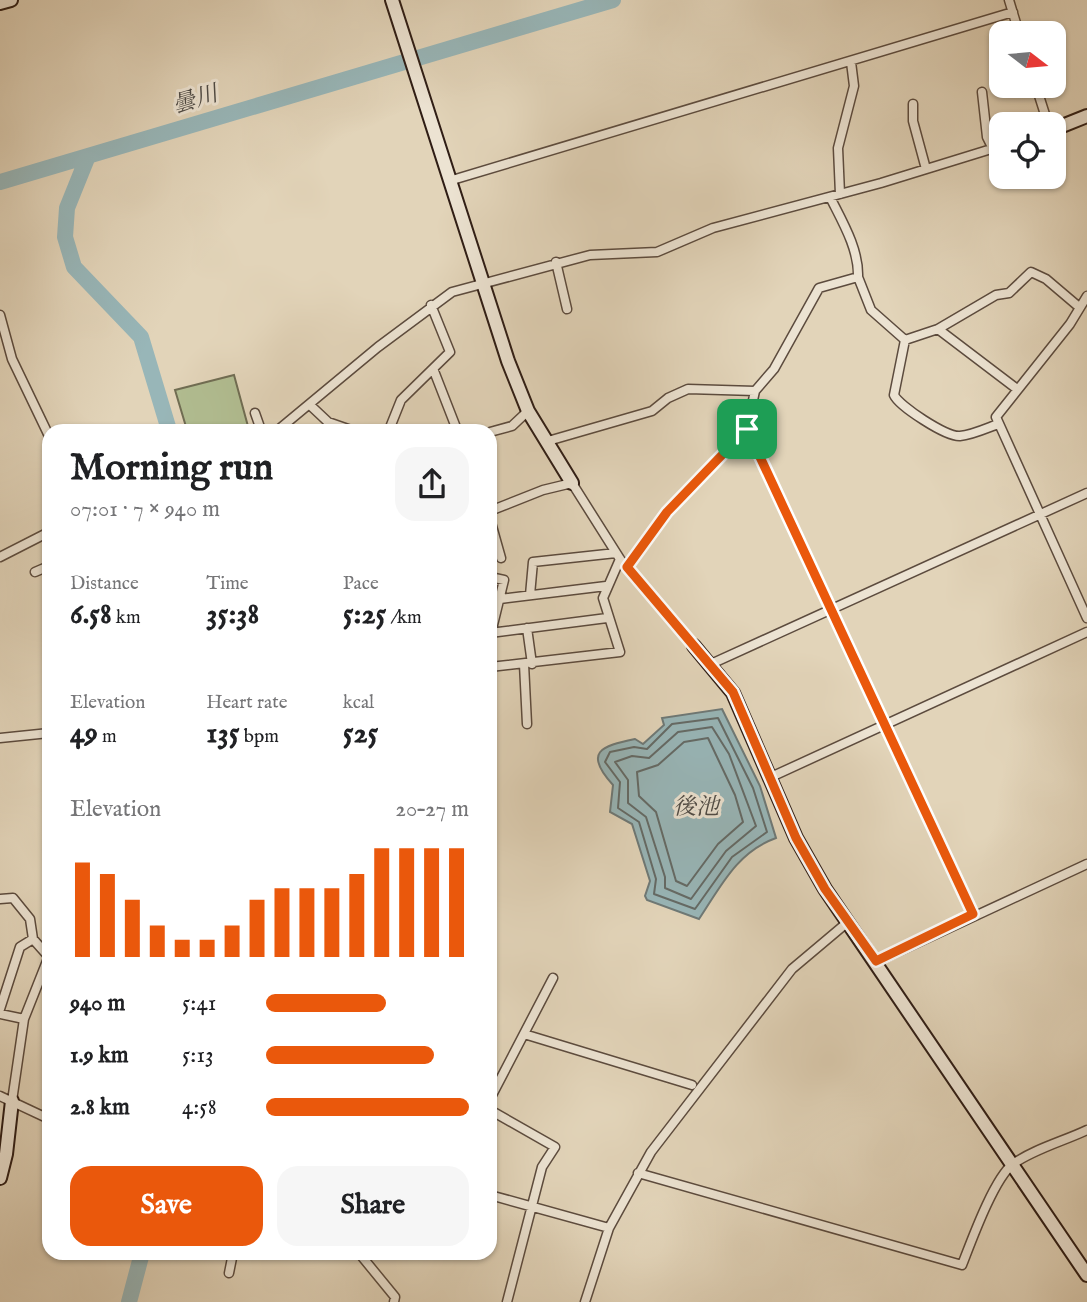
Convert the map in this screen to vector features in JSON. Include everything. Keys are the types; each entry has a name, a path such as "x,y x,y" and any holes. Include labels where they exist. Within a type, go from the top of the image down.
{"street":[{"path":"0,3 11,0"},
{"path":"392,0 483,286 528,411 618,556 733,692 796,838 825,889 1087,1275"},
{"path":"1009,0 1016,21"},
{"path":"449,181 1013,12"},
{"path":"840,194 838,148 854,86 851,62"},
{"path":"982,92 989,139"},
{"path":"913,104 913,121 926,169"},
{"path":"1066,124 1087,116"},
{"path":"286,424 432,305 452,292 483,286 556,262 590,255 657,252 713,228 989,150"},
{"path":"830,197 848,231 858,277 871,310 905,341"},
{"path":"556,262 567,309"},
{"path":"905,341 938,329 996,295 1009,293 1031,272 1046,279 1079,307"},
{"path":"627,567 667,512 747,429 755,391 774,369 819,288 858,277"},
{"path":"1087,296 1070,324 996,417 1087,618"},
{"path":"391,424 401,400 435,371 450,352 432,305"},
{"path":"0,315 12,359 43,424"},
{"path":"938,329 1017,389"},
{"path":"905,341 894,395 898,403 934,428 958,437 998,424"},
{"path":"435,371 455,424"},
{"path":"548,441 652,411 668,398 688,389 755,391"},
{"path":"311,406 334,424"},
{"path":"497,430 512,426 528,411"},
{"path":"255,413 259,424"},
{"path":"747,429 834,610 973,914"},
{"path":"497,508 542,490 572,483"},
{"path":"711,664 1087,493"},
{"path":"0,557 42,536"},
{"path":"497,544 501,558"},
{"path":"497,666 620,652 607,618 603,598 618,556"},
{"path":"530,595 533,562 618,556"},
{"path":"35,572 42,569"},
{"path":"497,578 504,580 497,610"},
{"path":"500,599 606,586"},
{"path":"497,632 607,618"},
{"path":"527,628 527,724"},
{"path":"771,777 1087,632"},
{"path":"0,738 42,734"},
{"path":"876,961 973,914 1087,864"},
{"path":"0,899 13,898 30,919 33,939 42,949"},
{"path":"585,1302 610,1228 638,1173 792,969 849,921"},
{"path":"24,1019 0,1012 20,947 33,939"},
{"path":"0,1177 6,1154 6,1098 24,1019 42,974"},
{"path":"497,1086 553,978"},
{"path":"524,1034 692,1085"},
{"path":"6,1098 42,1116"},
{"path":"497,1114 555,1147 542,1167 507,1302"},
{"path":"638,1173 962,1265 983,1215 1012,1164 1087,1130"},
{"path":"497,1197 610,1228"},
{"path":"229,1273 232,1260"},
{"path":"365,1260 395,1297 394,1302"}],"green space":[{"path":"234,375 247,424 185,424 175,390"}],"water":[{"name":"後池","path":"722,709 760,786 776,838 762,844 740,861 699,919 647,900 645,896 650,881 632,824 610,812 613,785 599,765 598,758 600,752 613,744 635,739 643,744 664,725 662,718"}],"waterway":[{"name":"曇川","path":"0,182 613,0"},
{"name":"曇川","path":"88,156 67,208 65,237 74,267 141,337 167,424"},
{"name":"曇川","path":"129,1302 140,1260"}],"route":[{"path":"747,429 834,610 973,914 876,961 825,889 796,838 733,692 627,567 667,512 747,429"}]}
